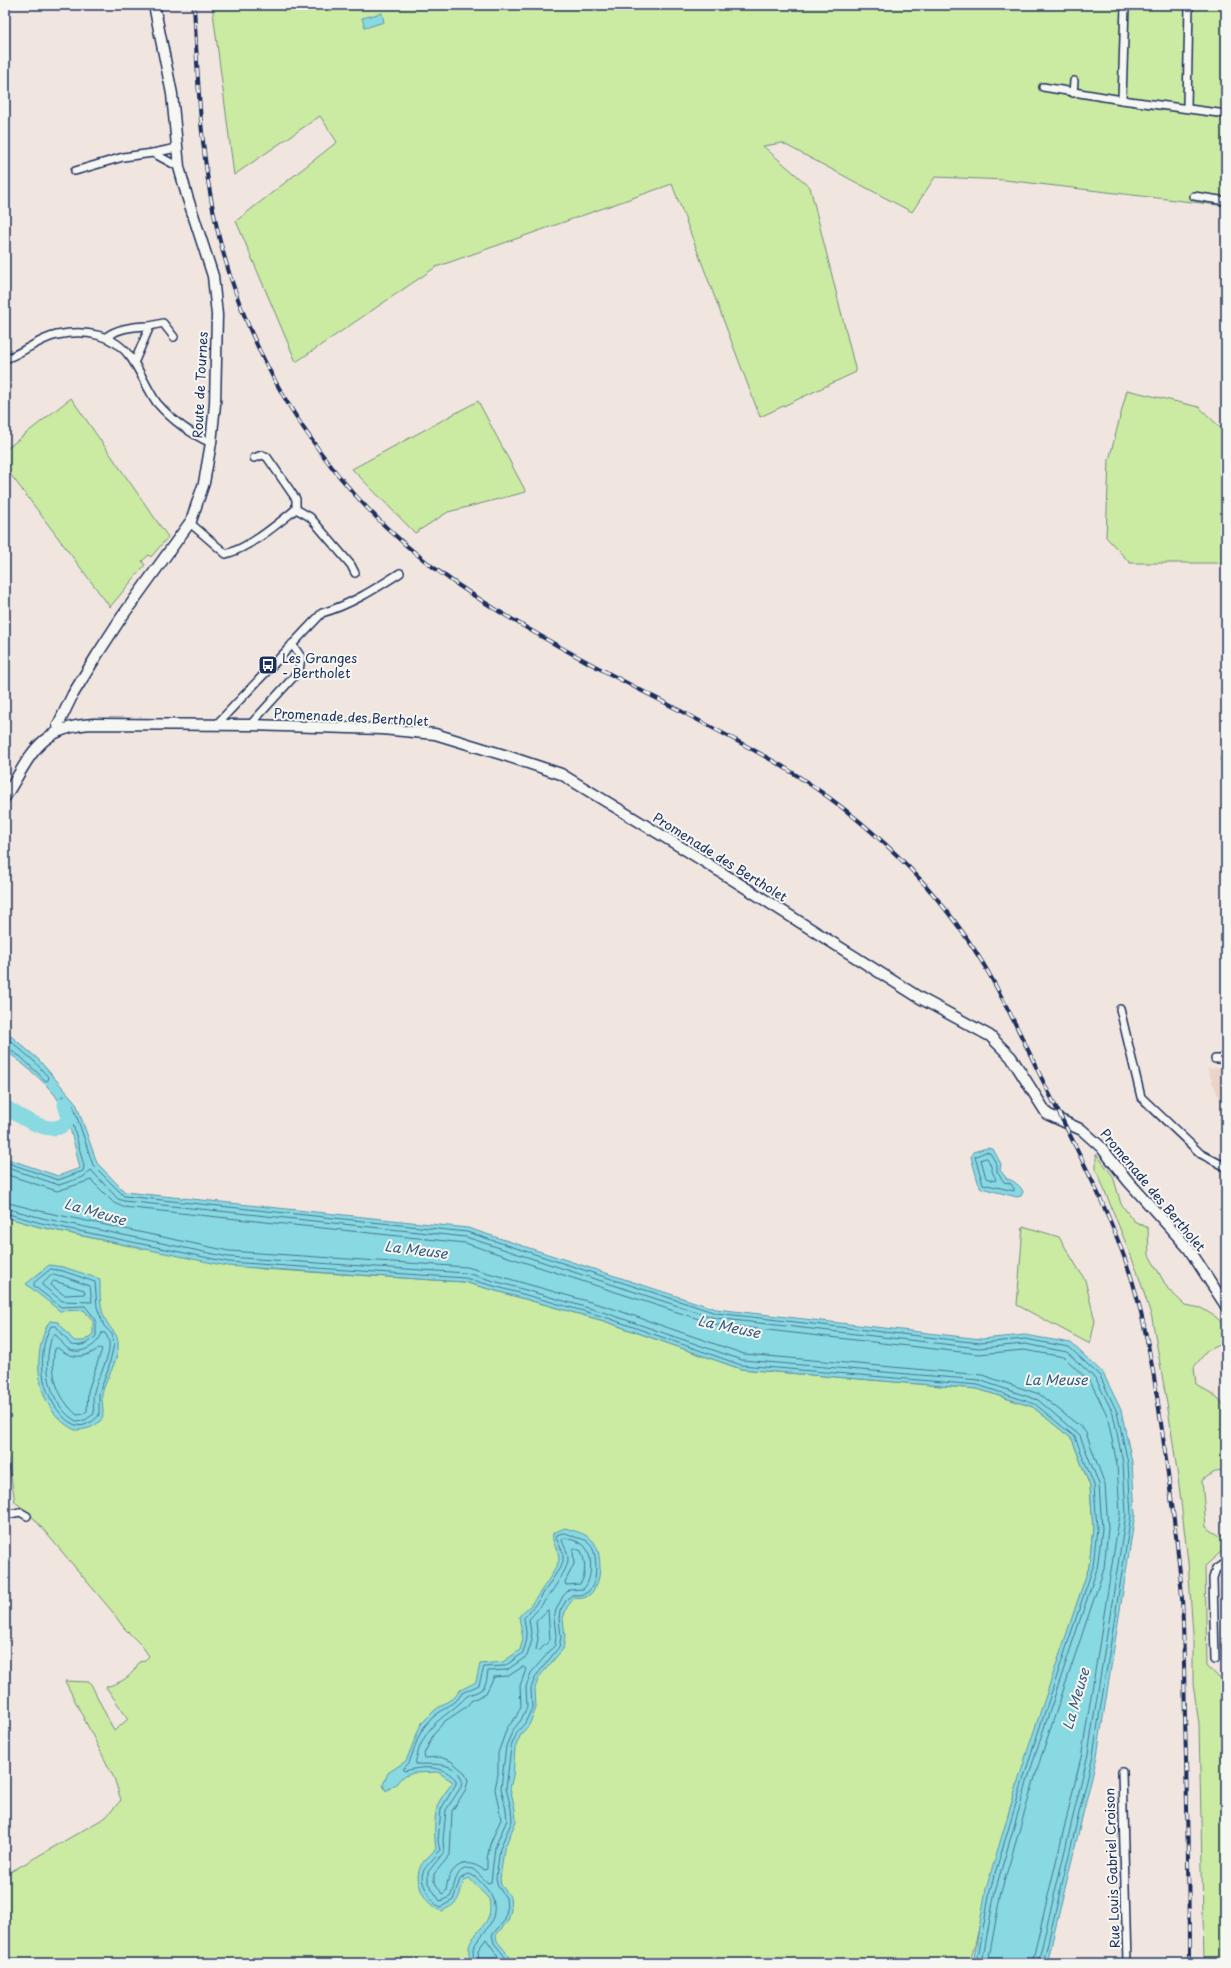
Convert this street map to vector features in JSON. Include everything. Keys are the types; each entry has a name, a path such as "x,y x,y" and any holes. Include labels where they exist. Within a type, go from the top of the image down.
{"street":[{"name":"Route de Tournes","path":"59,730 58,725 77,687 122,618 190,523 204,483 211,443 215,404 217,315 213,276 179,167 172,94 154,5"},
{"path":"1122,100 1125,5"},
{"path":"1187,107 1189,5"},
{"path":"1073,93 1074,81"},
{"path":"1043,87 1073,93 1187,107 1226,114"},
{"path":"75,171 123,157 177,148"},
{"path":"153,153 179,167"},
{"path":"1194,196 1226,201"},
{"path":"106,337 111,333 135,326 150,326 163,323 174,337"},
{"path":"134,363 150,326"},
{"path":"5,360 28,347 56,335 84,332 106,337 120,346 134,363 156,401 171,417 211,443"},
{"path":"190,523 226,554 233,552 271,530 296,509 296,499 267,458 262,455 254,458"},
{"path":"296,509 310,517 351,564 355,573"},
{"path":"216,725 322,613 335,609 370,592 400,573"},
{"path":"250,725 299,671 301,656 292,644"},
{"name":"Promenade des Bertholet","path":"5,797 40,743 59,730 77,725 93,724 250,725 382,729 435,734 561,774 920,998 990,1036 1011,1057 1047,1114 1082,1130 1101,1147 1189,1249 1226,1306"},
{"path":"1120,1009 1141,1097 1201,1154 1226,1167"},
{"path":"1215,1059 1226,1059"},
{"path":"5,1515 20,1512 27,1516"},
{"path":"1214,1659 1213,1578 1216,1569 1226,1562"},
{"name":"Rue Louis Gabriel Croison","path":"1122,1772 1127,1963"}],"shaded area":[{"path":"1226,1067 1226,1115 1207,1069"}],"green space":[{"path":"212,5 1226,5 1226,206 1005,180 935,177 912,212 782,143 763,146 810,187 856,372 760,417 672,184 436,267 296,362 236,221 337,142 320,116 234,175"},
{"path":"1127,390 1199,407 1226,433 1226,563 1130,563 1106,537 1109,460"},
{"path":"71,398 168,537 151,557 149,555 142,561 145,565 110,607 5,467 5,450"},
{"path":"478,401 526,492 448,512 415,533 352,469"},
{"path":"1096,1154 1113,1176 1121,1204 1134,1221 1148,1228 1149,1255 1168,1289 1185,1305 1201,1308 1216,1317 1226,1327 1226,1342 1207,1351 1194,1367 1196,1384 1217,1397 1226,1407 1226,1471 1215,1472 1202,1480 1206,1527 1220,1536 1226,1535 1226,1549 1205,1566 1207,1665 1219,1678 1226,1680 1226,1963 1204,1963 1199,1724 1193,1684 1193,1634 1188,1562 1169,1415 1152,1318 1137,1271 1096,1169"},
{"path":"5,1217 40,1227 135,1247 263,1269 464,1282 604,1321 741,1369 978,1389 1033,1407 1072,1439 1090,1486 1093,1528 1089,1567 1010,1808 970,1963 5,1963 5,1875 106,1817 121,1800 114,1778 65,1681 90,1682 114,1731 128,1719 106,1687 126,1679 133,1672 139,1662 144,1661 149,1656 142,1646 124,1628 111,1610 31,1515 15,1502 5,1441"},
{"path":"1023,1226 1059,1237 1085,1280 1095,1321 1090,1344 1017,1305"}],"water":[{"path":"382,13 384,22 365,28 362,18"},
{"name":"La Meuse","path":"5,1031 38,1059 76,1103 97,1163 125,1192 468,1228 716,1309 981,1339 1025,1335 1071,1343 1103,1373 1121,1410 1132,1462 1135,1515 1097,1756 1047,1963 973,1963 986,1889 1027,1752 1089,1567 1093,1528 1090,1486 1072,1439 1033,1407 978,1389 741,1369 604,1321 464,1282 227,1266 40,1227 5,1217 5,1158 58,1176 80,1168 70,1130 60,1102 50,1089 25,1065 5,1050"},
{"path":"987,1148 993,1149 1001,1164 1000,1170 1007,1179 1014,1182 1021,1188 1023,1192 1021,1196 1017,1197 981,1188 971,1157 973,1152"},
{"path":"49,1265 63,1267 100,1279 103,1314 118,1342 115,1362 102,1394 103,1416 95,1425 85,1429 75,1430 64,1423 55,1414 43,1391 40,1378 39,1352 44,1332 50,1321 58,1322 74,1341 84,1341 93,1334 93,1321 84,1310 60,1311 26,1284"},
{"path":"565,1528 583,1534 593,1541 597,1548 599,1557 599,1577 591,1594 584,1598 574,1598 567,1607 563,1618 565,1637 563,1649 539,1677 535,1688 536,1708 529,1725 521,1734 515,1748 513,1776 510,1788 516,1821 504,1849 500,1879 501,1885 510,1896 511,1910 508,1921 496,1935 497,1941 515,1963 471,1963 469,1947 475,1935 487,1920 490,1908 489,1899 469,1878 464,1881 456,1902 442,1911 436,1909 427,1900 418,1880 421,1865 436,1849 435,1825 437,1806 453,1782 438,1772 413,1773 401,1778 386,1791 383,1785 388,1773 406,1761 421,1724 435,1710 456,1696 459,1691 476,1682 480,1664 503,1662 520,1650 523,1639 519,1617 530,1606 555,1569 559,1559 553,1540 553,1533"}],"waterway":[{"path":"5,1107 33,1123 49,1128 57,1128 64,1125 69,1119 65,1104"}],"railway":[{"path":"194,5 203,145 211,200 231,280 251,331 275,380 303,427 335,472 372,513 412,550 455,583 494,608 575,655 782,766 841,807 895,853 943,906 984,965 1007,1006 1091,1178 1114,1230 1133,1283 1149,1349 1171,1494 1181,1580 1184,1643 1189,1963"}],"place":[{"name":"Les Granges - Bertholet","path":"268,665"}]}
